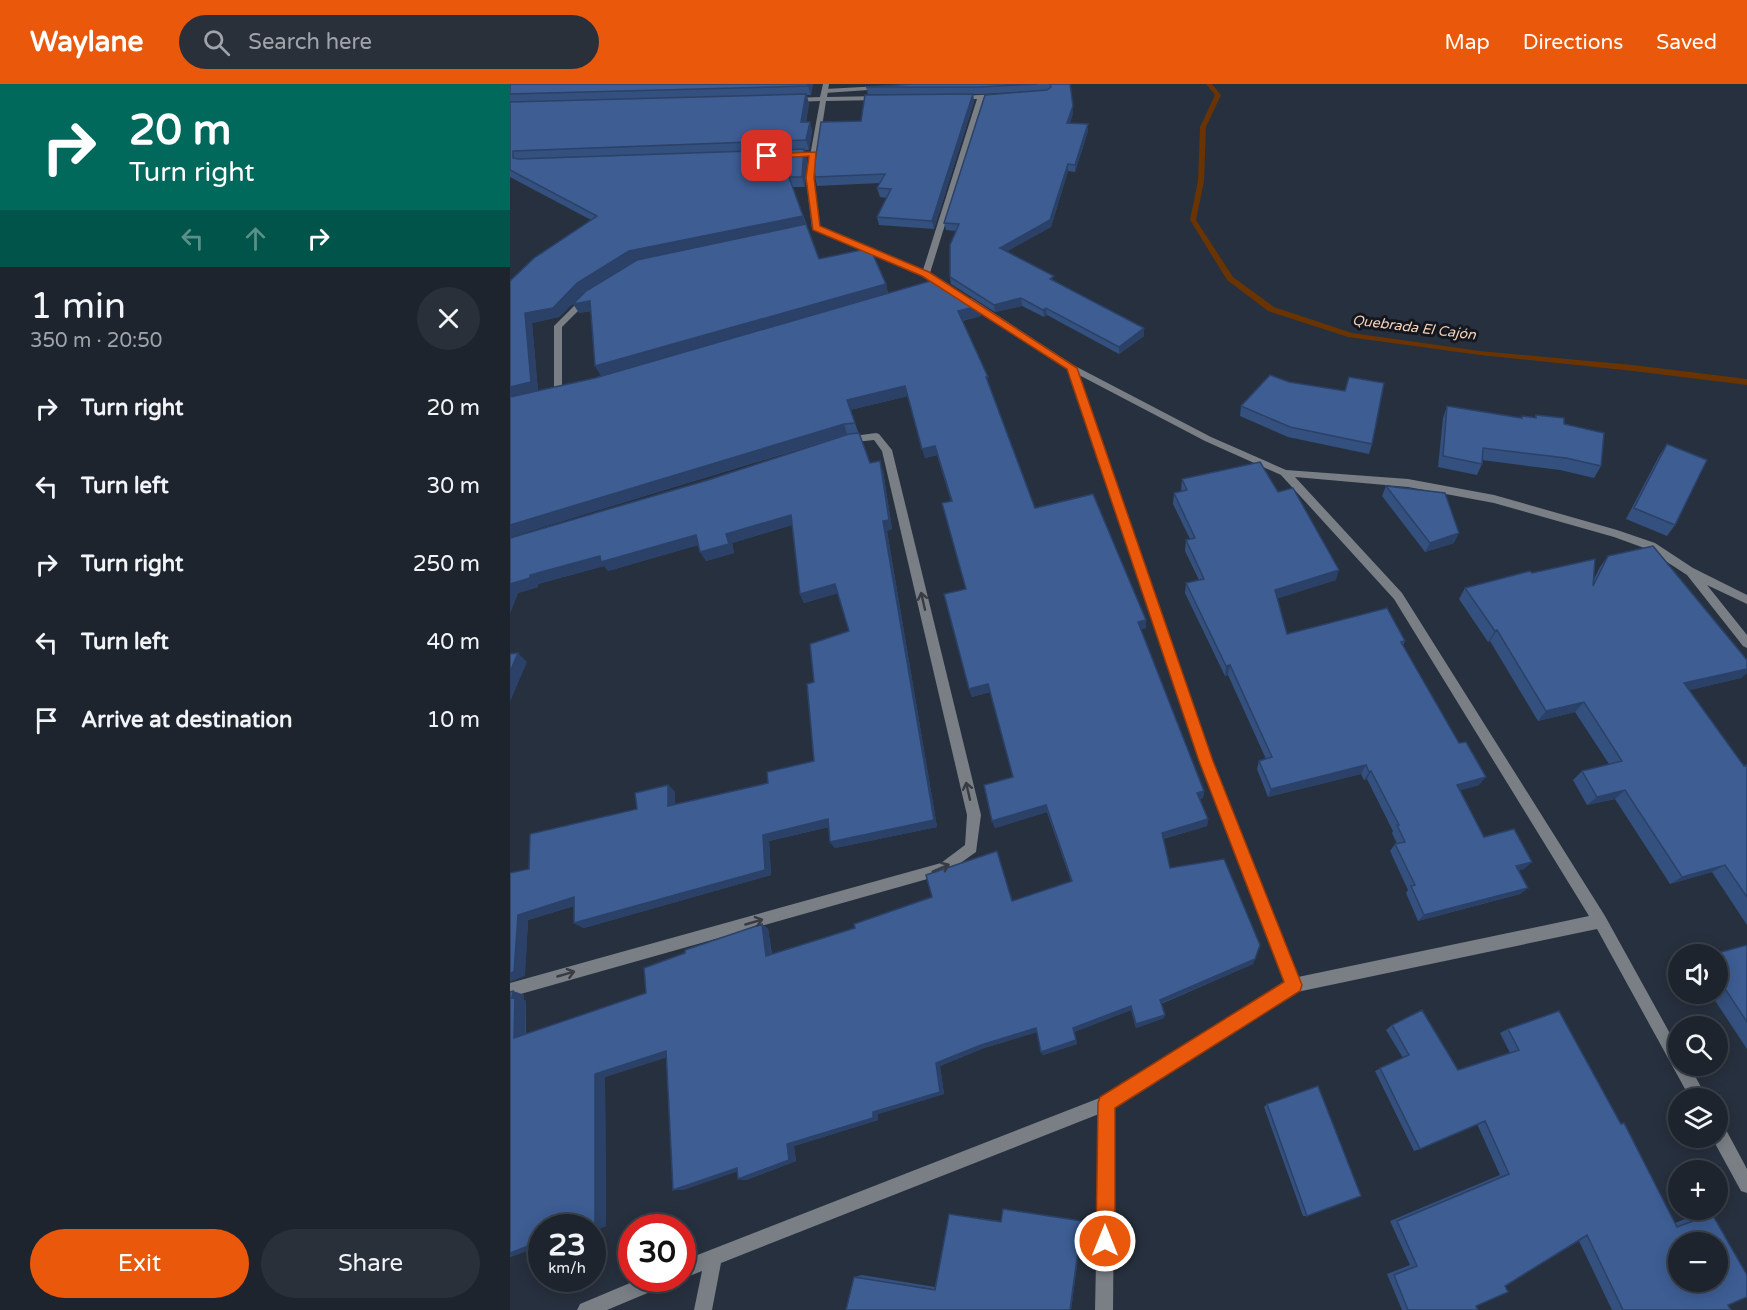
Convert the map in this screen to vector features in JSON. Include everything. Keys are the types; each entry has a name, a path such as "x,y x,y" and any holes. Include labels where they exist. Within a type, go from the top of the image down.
{"street":[{"path":"789,100 825,91 887,88"},
{"path":"825,91 891,98"},
{"path":"825,91 809,154 812,229 926,274 935,285 1072,368 1208,439 1285,473 1407,483 1494,499 1651,546 1689,571 1747,600"},
{"path":"948,98 1014,95"},
{"path":"926,274 981,98"},
{"path":"557,392 558,326 595,292"},
{"path":"1072,368 1206,761 1294,985"},
{"path":"510,990 945,868 971,848 974,815 887,450 876,436 851,438 840,442"},
{"path":"1285,473 1398,596 1600,921 1668,1043"},
{"path":"1689,571 1747,643"},
{"path":"696,1265 1107,1103 1294,985 1600,921"},
{"path":"1104,1310 1107,1103"},
{"path":"1727,1148 1747,1185"},
{"path":"703,1310 713,1258"},
{"path":"586,1310 629,1292"}],"building":[{"path":"510,84 808,84 808,86 510,94"},
{"path":"913,84 1037,84 980,87 866,87"},
{"path":"1050,84 1070,84 1073,106 1067,123 1088,124 1075,165 1068,164 1050,220 1000,248 1054,276 1050,279 1144,328 1119,347 1046,308 1043,310 1021,298 994,305 950,277 950,245 959,224 944,223 985,95 1047,90 1051,87"},
{"path":"806,94 801,122 810,122 806,140 513,151 513,158 518,159 804,149 802,177 789,177 803,216 629,251 577,283 553,308 525,313 531,382 510,387 510,281 534,258 597,216 510,170 510,102"},
{"path":"973,94 932,221 877,217 891,189 877,188 885,174 815,177 814,169 821,122 861,121 865,95"},
{"path":"806,224 819,259 870,248 886,284 595,366 590,301 573,304 586,291 637,260"},
{"path":"937,279 979,306 958,311 988,377 986,377 1035,508 1093,494 1146,620 1138,622 1204,791 1197,793 1208,819 1162,833 1170,868 1224,859 1260,945 1255,959 1160,1000 1165,1015 1136,1024 1131,1006 1073,1028 1076,1040 1041,1052 1036,1028 981,1045 936,1063 940,1092 873,1112 873,1118 787,1144 789,1160 738,1179 737,1168 673,1190 666,1051 595,1074 595,1214 528,1214 528,1246 510,1253 510,992 513,991 512,998 515,997 514,1038 646,993 644,968 685,953 685,950 762,924 766,956 855,928 854,924 932,897 926,875 997,851 1012,901 1072,881 1046,805 992,821 984,785 1013,777 988,684 969,689 944,594 966,589 942,503 952,501 935,446 922,449 905,386 847,400 855,423 844,424 510,525 510,397 595,378"},
{"path":"1270,375 1289,382 1345,391 1349,377 1384,383 1372,444 1290,427 1241,406"},
{"path":"1447,406 1522,418 1522,416 1536,418 1536,415 1564,418 1564,424 1604,433 1601,466 1566,458 1483,448 1482,464 1443,456"},
{"path":"859,433 870,463 880,461 889,520 883,521 934,820 830,842 828,819 763,835 765,870 574,923 574,897 518,915 514,972 510,973 510,873 529,869 530,834 637,809 635,793 668,785 668,806 768,783 767,772 814,761 807,684 814,682 810,644 849,631 835,584 800,594 791,515 726,534 729,544 700,552 696,535 601,562 600,556 530,575 530,578 510,584 510,538 708,480 849,434"},
{"path":"1667,444 1707,460 1675,525 1634,508"},
{"path":"1260,462 1278,492 1293,488 1339,570 1275,590 1287,634 1387,608 1405,641 1401,642 1459,743 1466,742 1486,777 1457,785 1484,837 1514,829 1532,862 1516,866 1528,888 1424,915 1411,886 1415,885 1395,844 1405,842 1397,825 1399,825 1366,765 1271,789 1259,761 1272,757 1230,665 1226,666 1186,583 1204,579 1186,540 1195,538 1174,493 1187,490 1182,479"},
{"path":"1386,486 1445,493 1459,533 1430,543"},
{"path":"1653,546 1747,660 1747,669 1684,683 1744,766 1747,765 1747,897 1725,865 1682,877 1625,790 1597,797 1582,771 1622,761 1584,702 1546,711 1497,630 1495,631 1465,588 1530,571 1532,573 1595,559 1593,586 1608,556"},
{"path":"518,653 510,672 510,654"},
{"path":"1747,945 1747,1022 1728,993 1728,950"},
{"path":"1422,1010 1458,1070 1519,1050 1508,1029 1559,1011 1621,1124 1624,1123 1668,1209 1668,1220 1673,1220 1677,1227 1696,1220 1715,1220 1722,1232 1668,1232 1668,1292 1728,1292 1728,1242 1747,1275 1747,1297 1728,1305 1731,1310 1623,1310 1587,1235 1505,1286 1508,1292 1476,1306 1478,1310 1408,1310 1394,1275 1417,1266 1397,1221 1509,1174 1485,1121 1420,1149 1380,1068 1409,1055 1392,1025"},
{"path":"1318,1086 1361,1196 1307,1216 1267,1104"},
{"path":"1003,1209 1082,1221 1070,1310 846,1310 854,1277 935,1290 949,1214 1001,1222"}],"waterway":[{"name":"Quebrada El Cajón","path":"1209,84 1218,95 1203,127 1201,181 1193,220 1230,278 1271,309 1351,335 1480,353 1747,382"}],"route":[{"path":"767,156 813,154 810,178 816,228 926,274 1072,368 1206,761 1294,985 1107,1103 1105,1241"}]}
